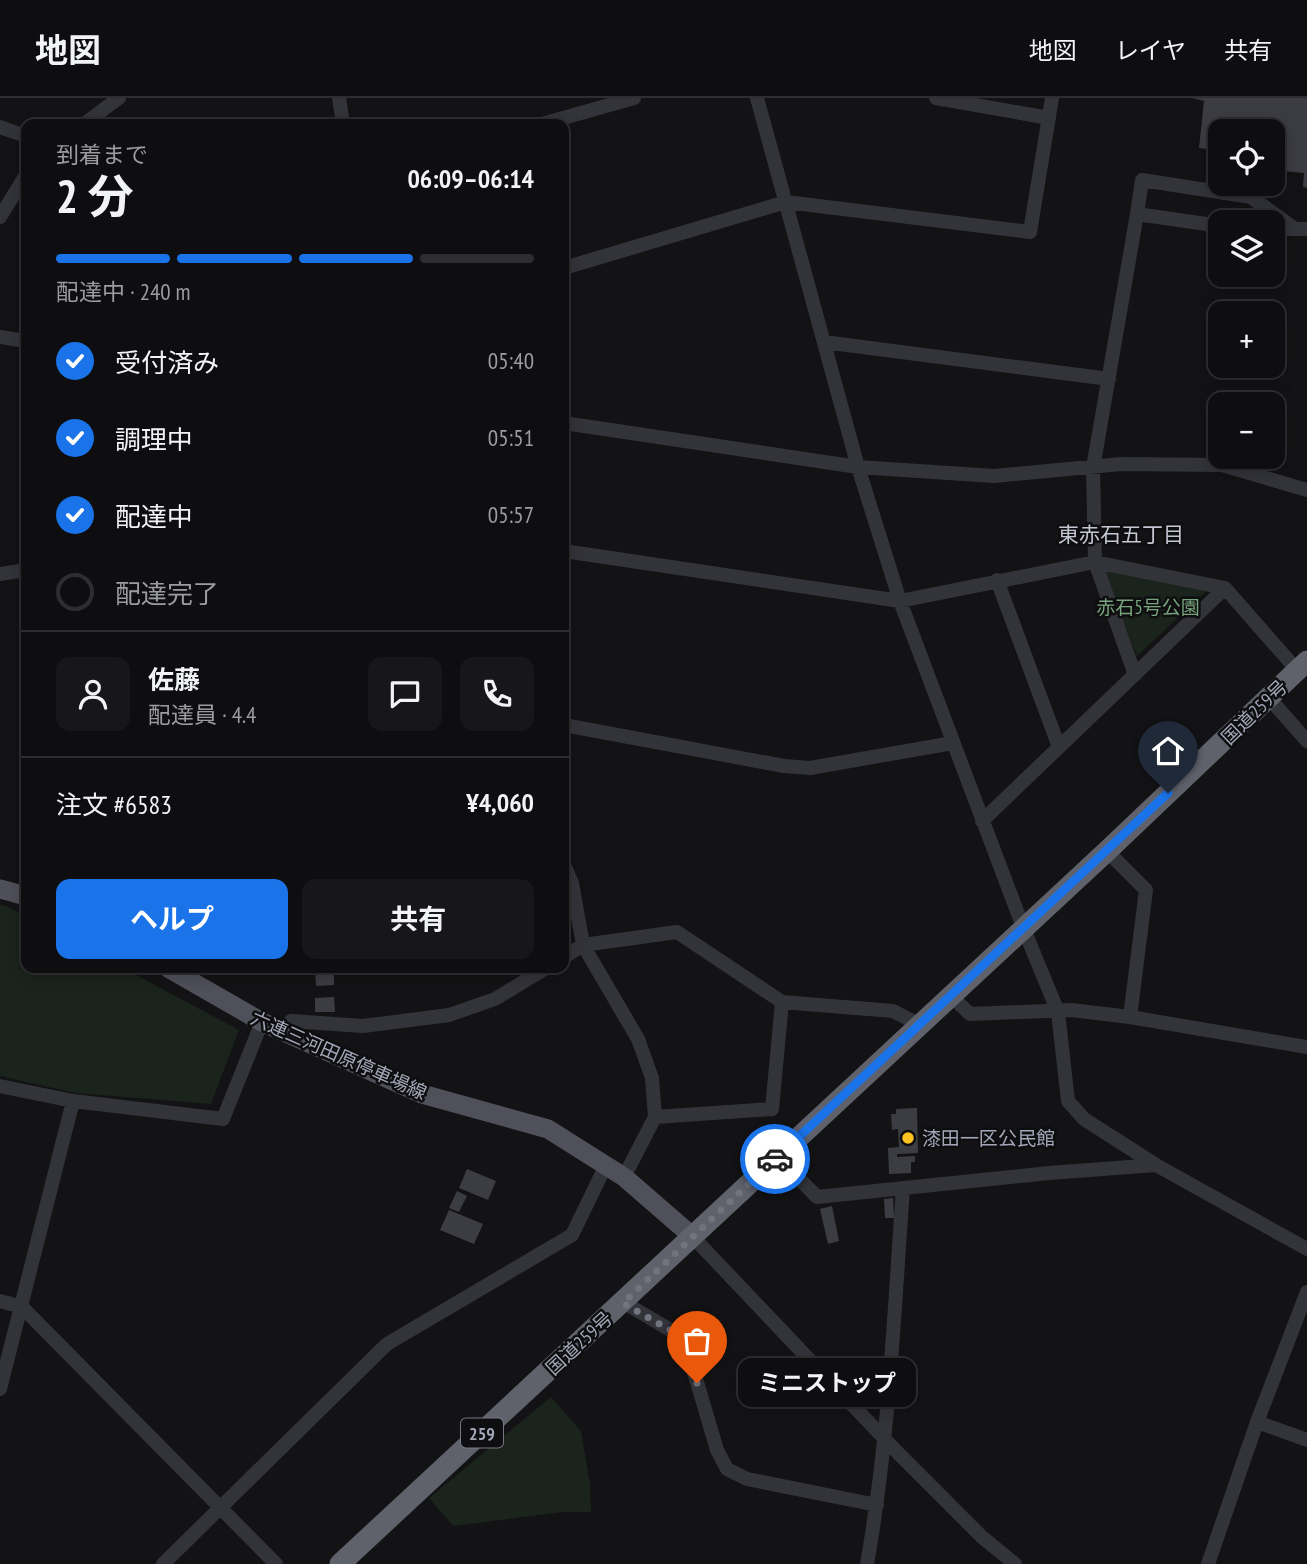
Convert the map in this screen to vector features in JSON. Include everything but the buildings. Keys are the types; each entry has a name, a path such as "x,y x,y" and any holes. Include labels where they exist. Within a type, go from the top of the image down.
{"highway":[{"name":"国道259号","path":"340,1564 623,1303 1302,666"}],"main road":[{"path":"0,889 21,895"},
{"name":"六連三河田原停車場線","path":"177,973 262,1022 422,1094 548,1129 624,1177 692,1236"}],"street":[{"path":"91,119 118,98"},
{"path":"339,98 342,119"},
{"path":"560,119 634,98"},
{"path":"757,98 858,467 900,601 982,821 1058,1012 1068,1101 1084,1119 1156,1165 1307,1250"},
{"path":"936,98 1049,118"},
{"path":"569,267 786,202 1030,232 1052,98"},
{"path":"0,127 21,134"},
{"path":"1135,675 1095,562 1093,468 1142,180 1251,197 1301,229"},
{"path":"0,217 21,183"},
{"path":"1136,214 1208,224"},
{"path":"0,337 21,340"},
{"path":"824,342 1109,379"},
{"path":"569,424 858,467 995,476 1121,464 1222,465 1307,490"},
{"path":"569,552 900,601 1095,562 1225,588 1302,666"},
{"path":"0,574 21,571"},
{"path":"997,580 1059,747"},
{"path":"982,821 1225,588"},
{"path":"1269,698 1307,741"},
{"path":"569,726 784,766 810,768 953,743"},
{"path":"1107,851 1146,890 1130,1017"},
{"path":"569,876 583,945 638,1039 652,1078 655,1116 624,1177"},
{"path":"569,954 583,945 677,932 782,1002 893,1011 918,1024"},
{"path":"287,1033 291,1021 363,1026 449,1015 495,999 538,973"},
{"path":"950,995 970,1014 1071,1010 1307,1044"},
{"path":"655,1116 772,1109 782,1002"},
{"path":"0,1086 73,1101 223,1119 262,1022"},
{"path":"0,1389 73,1101"},
{"path":"778,1157 817,1197 1156,1165"},
{"path":"163,1564 387,1344 572,1235 606,1165"},
{"path":"867,1564 885,1437 903,1188"},
{"path":"692,1236 982,1537 1015,1564"},
{"path":"1208,1564 1307,1292"},
{"path":"0,1301 22,1307 276,1564"},
{"path":"623,1303 684,1338 716,1450 727,1469 747,1479 877,1504"},
{"path":"1258,1422 1307,1440"}],"green space":[{"name":"赤石5号公園","path":"1102,569 1208,590 1137,656"},
{"path":"0,905 21,913 21,973 132,973 239,1030 211,1104 75,1093 0,1076"},
{"path":"551,1397 581,1431 590,1484 591,1512 563,1512 453,1526 429,1498"}],"way so far":[{"path":"697,1383 684,1338 623,1303 775,1159"}],"place":[{"name":"漆田一区公民館","path":"908,1138"},
{"name":"ミニストップ","path":"697,1383"}],"district":[{"name":"東赤石五丁目","path":"1121,534"}],"route":[{"path":"775,1159 1168,793"}]}
